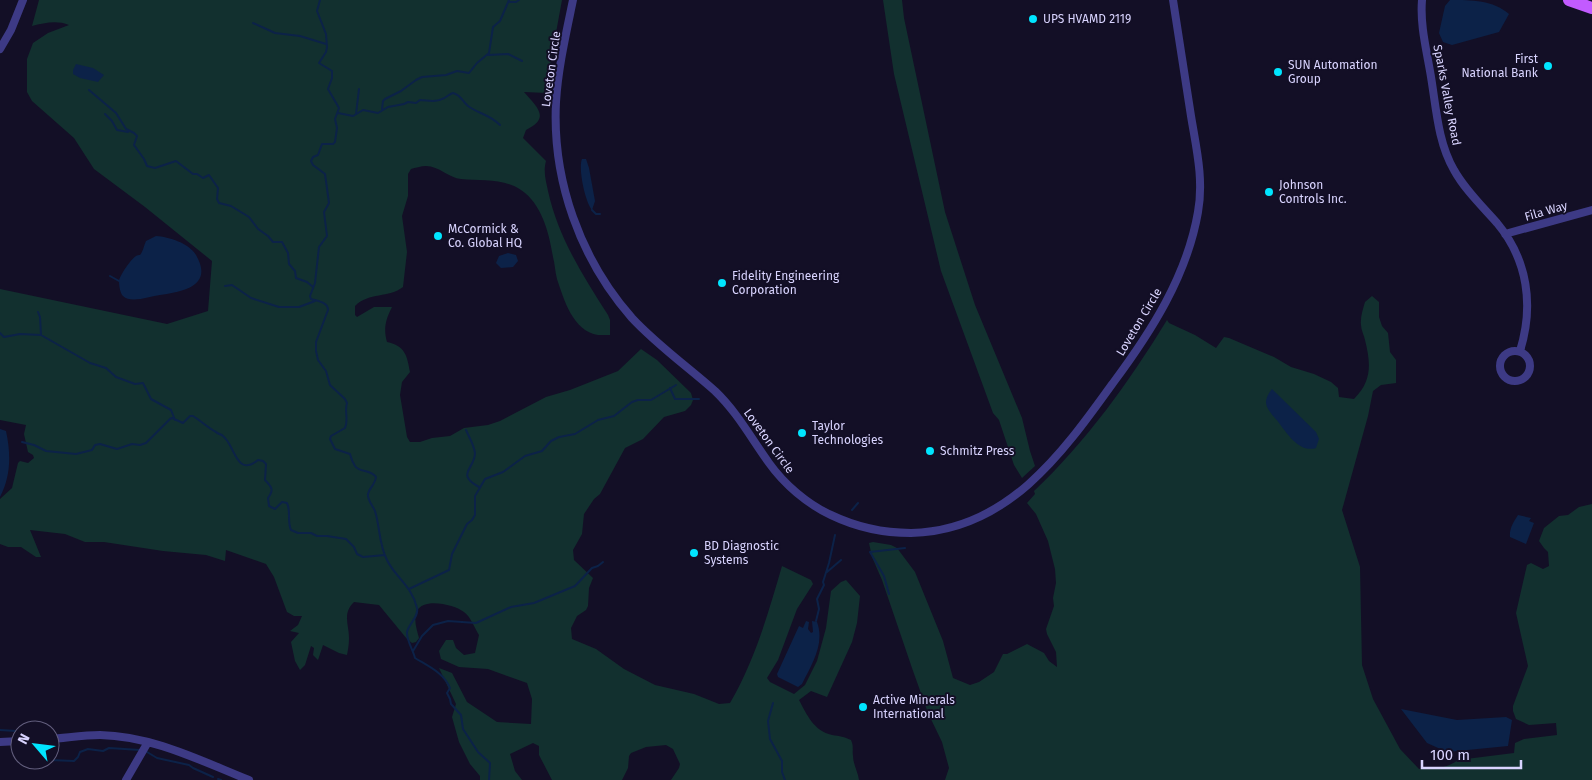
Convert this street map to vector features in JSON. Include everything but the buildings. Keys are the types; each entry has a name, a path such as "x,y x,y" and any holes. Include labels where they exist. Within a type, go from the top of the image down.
{"main road":[{"path":"1569,0 1592,8"}],"street":[{"path":"0,49 22,0"},
{"name":"Loveton Circle","path":"573,0 556,100 558,149 570,208 584,245 598,271 617,299 640,326 717,393 730,407 768,461 792,488 818,508 838,518 869,528 903,533 934,531 963,524 997,508 1022,490 1050,464 1081,428 1138,350 1163,308 1187,253 1195,228 1200,197 1199,167 1173,0"},
{"name":"Sparks Valley Road","path":"1422,0 1421,15 1440,127 1448,158 1471,195 1505,234 1524,275 1528,321 1520,351"},
{"name":"Fila Way","path":"1505,234 1592,210"},
{"path":"1510,351 1520,351 1530,362 1529,371 1518,380 1509,380 1501,373 1500,362 1505,354 1510,351"},
{"path":"60,738 99,735 148,742 180,751 249,780"},
{"path":"126,780 148,742"}],"green space":[{"path":"39,0 562,0 549,71 547,93 524,92 537,107 540,117 534,126 526,130 523,138 546,161 546,180 552,208 572,256 608,315 610,335 598,335 582,328 566,305 557,279 549,238 543,220 528,196 514,186 492,181 452,177 435,168 426,166 411,169 408,174 408,196 402,216 407,252 403,287 392,293 366,299 355,306 355,315 357,317 374,307 392,307 385,332 387,342 398,346 404,352 408,361 410,372 402,382 400,395 407,437 410,442 450,436 464,428 488,425 500,421 546,397 570,390 618,371 641,349 657,360 691,393 693,400 685,411 664,417 643,439 625,448 600,494 594,499 584,514 582,534 573,550 574,560 593,578 589,588 588,606 586,610 577,616 571,628 572,639 596,649 624,669 655,685 694,694 719,704 730,703 754,653 782,566 811,580 813,584 797,609 778,660 767,678 770,682 794,694 805,685 817,661 826,628 831,591 846,580 860,596 857,623 852,642 827,697 811,691 799,700 812,722 820,730 851,740 859,780 671,780 680,764 673,749 666,745 646,747 631,753 628,768 622,780 552,780 539,755 539,746 533,743 510,754 515,771 522,780 480,780 480,776 470,764 459,742 452,717 456,704 439,668 452,673 467,702 497,722 531,724 532,699 527,683 488,669 459,667 441,659 439,651 446,640 453,640 456,648 464,655 475,653 479,635 469,617 460,609 433,603 421,607 417,611 415,618 419,638 416,642 412,643 379,605 354,602 350,606 347,615 349,638 347,655 323,645 318,660 313,655 314,648 311,646 305,665 300,670 295,661 291,642 299,633 290,631 298,625 302,616 294,616 287,612 274,577 266,564 226,550 225,561 206,555 104,542 85,542 65,534 30,530 41,557 36,557 21,547 8,547 0,544 0,499 12,488 18,463 20,461 28,463 34,458 28,452 24,434 26,425 0,420 0,289 167,324 208,311 212,261 94,169 74,138 32,101 27,92 27,59 33,43 48,33 69,25 55,22 32,26"},
{"path":"883,0 902,0 904,18 945,212 975,305 1022,418 1035,466 1022,478 1014,465 999,420 993,413 941,271 894,74"},
{"path":"1372,296 1379,302 1379,317 1382,326 1388,333 1390,352 1396,360 1396,383 1381,385 1373,391 1342,510 1360,567 1362,665 1373,699 1400,749 1419,769 1435,769 1458,760 1514,753 1515,743 1524,739 1557,735 1556,723 1529,725 1516,719 1513,711 1513,706 1528,666 1516,613 1527,565 1531,563 1543,569 1549,566 1548,552 1539,541 1544,528 1559,516 1568,515 1579,507 1592,504 1592,780 945,780 949,768 942,742 928,713 882,580 872,557 869,543 891,545 897,548 915,572 943,641 953,678 970,685 979,682 994,672 1003,654 1007,654 1027,644 1044,653 1049,661 1057,667 1056,652 1046,629 1054,606 1055,569 1048,541 1036,514 1027,503 1035,494 1034,491 1089,432 1106,410 1138,366 1167,320 1169,323 1195,335 1216,348 1224,337 1274,357 1291,367 1314,374 1331,382 1338,388 1339,397 1354,399 1367,379 1369,364 1361,329 1361,319 1365,302"}],"water":[{"path":"1450,0 1489,3 1509,14 1499,32 1452,45 1443,42 1439,33 1445,6"},
{"path":"76,64 93,68 104,75 98,82 80,78 73,74"},
{"path":"582,159 586,159 589,168 595,201 592,210 583,185"},
{"path":"156,236 178,241 193,251 201,265 199,280 193,286 178,292 141,299 126,298 122,295 120,289 119,281 121,275 131,260 141,254 146,241"},
{"path":"508,253 516,255 518,261 513,267 501,268 496,263 499,256"},
{"path":"1272,389 1316,432 1319,439 1316,448 1305,448 1295,442 1269,411 1266,401"},
{"path":"0,429 6,431 9,465 4,489 0,497"},
{"path":"1518,515 1531,518 1529,521 1534,523 1526,544 1510,537 1513,522"},
{"path":"806,621 809,622 808,629 811,633 813,632 812,621 817,622 819,638 813,661 802,684 798,687 778,677 777,674 799,626 803,628"},
{"path":"1401,709 1457,720 1506,717 1512,720 1508,746 1447,752 1427,743"}],"waterway":[{"path":"320,0 317,11 326,34 327,47 319,63 332,71 332,78 328,89 339,108 335,119 337,128 335,142 333,144 322,144 318,155 313,157 311,161 313,165 325,174 329,203 324,212 327,236 319,247 315,283 310,296 311,299 319,301 328,307 316,342 316,351 318,360 326,371 330,385 347,403 347,422 345,428 331,436 330,439 335,449 350,454 357,468 376,477 368,496 377,517 382,548 390,566 415,600 417,608 417,614 407,632 415,658 444,678 450,688 447,693 451,704 461,715 463,729 478,752 490,763 489,780"},
{"path":"382,109 385,99 422,77 446,75 457,71 469,73 489,53 493,27 500,21 509,0"},
{"path":"508,2 519,0"},
{"path":"253,23 275,33 300,36 326,44"},
{"path":"488,55 508,54 522,61"},
{"path":"356,114 359,89"},
{"path":"89,90 116,113 126,129 137,136 134,145 147,166 155,168 176,161 193,174 203,178 209,175 218,188 217,199 219,203 231,206 249,217 258,229 273,242 282,242 288,253 289,264 295,271 296,278 307,282 313,287"},
{"path":"338,113 353,116 363,110 378,113 388,107 408,102 416,103 420,100 439,100 453,93 460,97 468,106 500,125"},
{"path":"105,114 117,130 128,132"},
{"path":"592,210 596,214 600,214"},
{"path":"110,276 119,281"},
{"path":"225,286 232,285 251,298 279,307 299,307 315,301"},
{"path":"38,312 41,335"},
{"path":"0,333 4,337 20,334 41,335 90,363 106,368 116,377 135,384 143,383 151,399 171,410 175,420"},
{"path":"409,589 449,570 452,554 467,524 475,515 475,496 485,479 503,472 525,456 542,451 551,441 559,437 575,434 598,420 614,416 632,402 651,400 676,385"},
{"path":"670,388 675,399 699,399"},
{"path":"22,442 46,451 76,454 92,450 95,445 100,444 117,449 132,444 140,445 146,443 172,418 183,423 190,416 193,416 223,436 240,463 251,465 258,460 266,464 265,480 272,491 268,498 269,506 275,509 282,502 287,503 291,530 298,533 311,533 317,536 346,539 354,547 357,554 363,557 385,555"},
{"path":"466,430 475,453 467,475 479,487"},
{"path":"852,510 858,503"},
{"path":"816,621 819,609 817,599 824,585 823,582 835,535"},
{"path":"889,594 884,576 870,552 905,548"},
{"path":"827,572 841,560"},
{"path":"413,651 422,636 433,625 448,621 476,623 511,607 534,603 575,586 592,568 603,562"},
{"path":"773,703 768,721 770,739 782,761 782,772 785,780"},
{"path":"0,730 10,731"},
{"path":"60,760 74,761 80,752 88,749 103,751 109,748 140,750"},
{"path":"147,752 157,758 189,765 213,777"}],"place":[{"name":"UPS HVAMD 2119","path":"1033,19"},
{"name":"First National Bank","path":"1548,66"},
{"name":"SUN Automation Group","path":"1278,72"},
{"name":"Johnson Controls Inc.","path":"1269,192"},
{"name":"McCormick & Co. Global HQ","path":"438,236"},
{"name":"Fidelity Engineering Corporation","path":"722,283"},
{"name":"Taylor Technologies","path":"802,433"},
{"name":"Schmitz Press","path":"930,451"},
{"name":"BD Diagnostic Systems","path":"694,553"},
{"name":"Active Minerals International","path":"863,707"}]}
